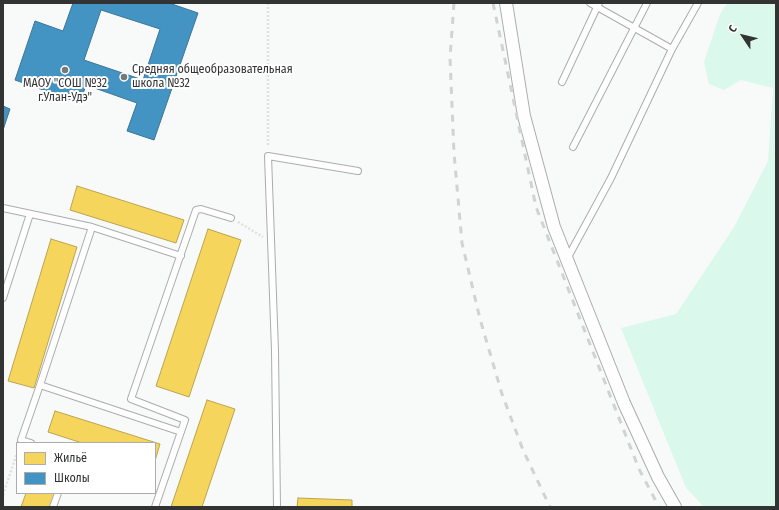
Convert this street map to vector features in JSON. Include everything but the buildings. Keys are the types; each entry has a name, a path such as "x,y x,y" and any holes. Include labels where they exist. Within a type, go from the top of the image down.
{"street":[{"path":"506,3 524,116 554,227 624,403 658,477 675,507"}],"lane":[{"path":"590,3 598,5 634,28 672,49"},
{"path":"573,147 647,3"},
{"path":"567,261 611,178 672,49 698,3"},
{"path":"562,82 598,5"},
{"path":"277,507 268,156 358,171"},
{"path":"3,208 92,227 181,256"},
{"path":"155,507 185,420 131,399 196,210 201,209 231,218"},
{"path":"3,298 30,214"},
{"path":"27,442 21,440 92,227"},
{"path":"40,385 181,432"},
{"path":"53,507 58,494"}],"path":[{"path":"268,3 268,156"},
{"path":"231,218 271,243"},
{"path":"3,495 16,456"}],"green space":[{"path":"727,3 776,3 776,507 704,507 686,488 621,328 676,314 734,227 768,161 773,88 741,80 724,90 709,84 704,62 720,14"}],"railway":[{"path":"454,3 450,58 454,153 462,243 480,319 502,394 523,450 550,507"},
{"path":"493,3 536,207 639,469 659,507"}],"place":[{"name":"МАОУ \"СОШ №32 г.Улан-Удэ\"","path":"65,70"},
{"name":"Средняя общеобразовательная школа №32","path":"124,77"}]}
